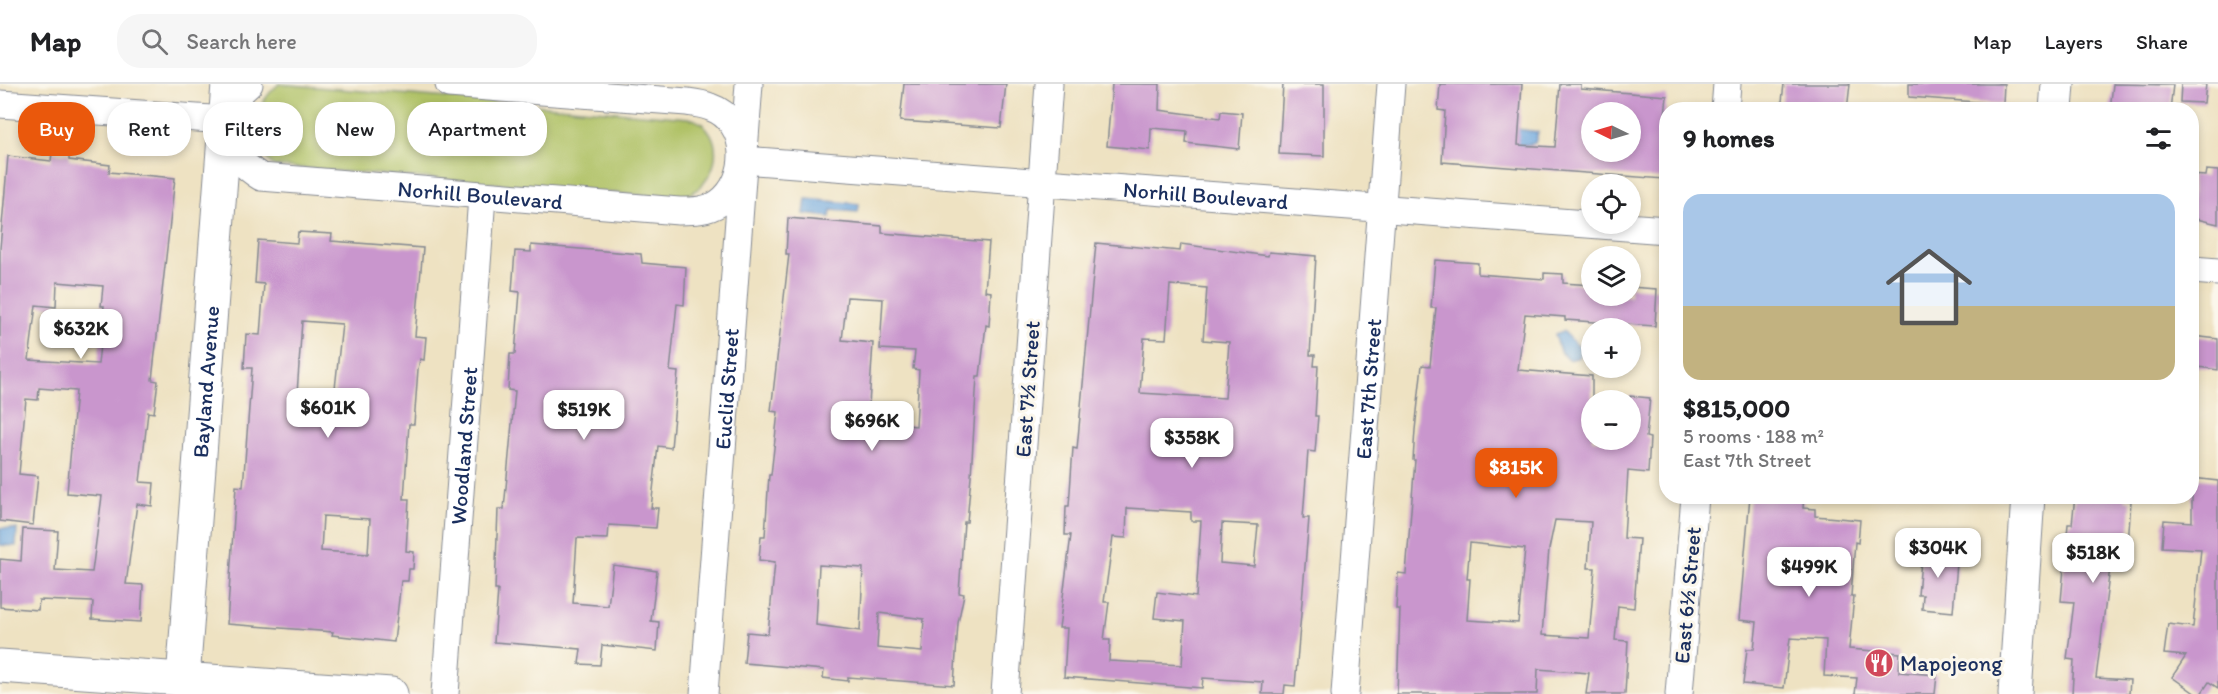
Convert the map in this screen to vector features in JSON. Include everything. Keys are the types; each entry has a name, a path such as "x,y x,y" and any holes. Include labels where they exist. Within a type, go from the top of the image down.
{"main road":[{"name":"Bayland Avenue","path":"226,102 228,84"},
{"path":"2057,102 2058,84"},
{"name":"Bayland Avenue","path":"183,679 222,156"},
{"path":"2015,694 2027,504"},
{"path":"0,666 331,692 391,694"}],"street":[{"path":"233,102 249,84"},
{"path":"449,84 488,85 687,102 712,107 727,118 739,134 743,160"},
{"name":"Euclid Street","path":"704,694 750,84"},
{"name":"East 7½ Street","path":"1005,694 1049,84"},
{"name":"East 7th Street","path":"1345,694 1391,84"},
{"path":"1725,102 1726,84"},
{"path":"0,104 203,118"},
{"name":"Norhill Boulevard","path":"237,156 245,167 261,177 482,197 700,211 719,203 736,184 743,160 1659,229"},
{"name":"Woodland Street","path":"445,694 482,197"},
{"path":"2199,271 2218,272"},
{"name":"East 6½ Street","path":"1678,694 1694,504"}],"green space":[{"path":"279,84 496,102 407,102 407,156 547,156 547,106 689,118 702,124 710,133 715,145 715,158 704,183 693,192 678,198 274,166 265,156 303,156 303,102 263,102"}],"water":[{"path":"1517,129 1538,132 1535,143 1524,145 1523,157 1512,132"},
{"path":"806,199 859,204 858,212 831,210 830,217 804,214"},
{"path":"1563,331 1580,348 1580,357 1569,360 1560,351 1555,334"},
{"path":"0,528 17,529 16,546 0,545"}],"building":[{"path":"904,84 1006,84 1001,128 900,121"},
{"path":"1112,84 1160,84 1159,110 1220,118 1221,111 1242,113 1239,149 1186,143 1187,131 1151,128 1150,150 1107,146"},
{"path":"1283,84 1324,84 1324,156 1279,154"},
{"path":"1440,84 1522,84 1518,145 1555,147 1560,84 1581,84 1581,89 1667,96 1666,102 1659,102 1659,179 1641,177 1641,174 1599,174 1442,162 1445,111 1438,110"},
{"path":"1784,84 1850,84 1848,102 1782,102"},
{"path":"1909,84 2004,84 2003,102 1909,97"},
{"path":"2113,84 2173,85 2171,102 2111,102"},
{"path":"2181,84 2206,84 2204,103 2180,102"},
{"path":"8,156 51,161 52,156 69,156 69,160 110,165 109,172 175,178 152,380 158,381 154,413 148,412 140,482 154,483 152,506 137,504 126,584 143,585 141,622 92,619 93,602 39,600 38,610 0,607 0,559 21,561 23,529 58,531 55,570 92,572 102,496 67,493 76,391 39,388 38,400 26,399 19,474 38,476 33,525 0,521 0,248","holes":["57,282 103,286 101,306 104,306 98,364 29,360 36,305 56,307"]},
{"path":"2206,170 2218,171 2218,224 2199,220 2199,176 2205,176"},
{"path":"788,218 882,226 882,233 989,242 985,291 991,292 989,326 986,325 980,376 977,376 971,476 967,522 964,522 959,593 964,594 958,623 954,685 848,677 848,681 823,678 824,670 744,663 747,632 768,634 775,562 759,560 761,536 765,536 769,475 771,475 778,412 771,411 789,254 786,254","holes":["847,297 883,299 880,349 915,351 913,369 919,370 916,426 868,421 873,343 842,340","819,565 863,568 860,631 816,625","879,613 924,619 922,652 877,648"]},
{"path":"298,232 332,234 331,241 423,248 415,336 426,337 424,360 420,359 418,369 414,424 409,424 404,499 409,499 406,551 414,552 413,569 409,569 408,581 401,581 394,642 332,635 333,632 227,624 236,486 243,487 252,368 244,368 246,334 260,335 264,284 255,283 258,240 297,243","holes":["302,321 342,324 334,398 297,394","323,516 370,519 368,554 321,551"]},
{"path":"1096,243 1180,251 1181,244 1268,256 1269,252 1316,256 1310,355 1315,355 1314,366 1318,366 1315,416 1318,416 1315,452 1308,451 1303,518 1309,518 1295,686 1285,685 1284,694 1262,694 1263,682 1203,678 1202,688 1064,677 1067,628 1059,628 1071,535 1065,535 1066,506 1069,506 1073,448 1077,449","holes":["1170,285 1207,288 1203,340 1229,342 1225,398 1140,393 1144,338 1166,339","1127,508 1191,512 1191,521 1201,521 1196,597 1157,592 1154,618 1185,621 1182,665 1109,661 1110,640 1104,640 1109,602 1104,602 1113,537 1126,538","1222,523 1258,525 1254,566 1220,563"]},
{"path":"531,245 641,254 642,263 686,267 684,305 677,304 670,371 678,372 671,448 658,446 651,508 658,508 656,528 609,525 608,539 577,538 573,603 608,606 613,565 657,571 651,621 659,622 657,651 602,645 600,665 579,664 581,649 494,642 498,590 495,590 498,509 504,509 515,391 508,390 510,354 515,354 520,292 512,291 515,251 531,252"},
{"path":"1435,260 1478,263 1478,274 1544,279 1544,273 1563,274 1563,283 1581,284 1581,306 1641,306 1641,288 1657,289 1655,326 1641,325 1641,318 1581,318 1581,321 1565,320 1565,317 1525,314 1518,370 1592,378 1592,390 1581,390 1581,450 1641,450 1641,397 1650,398 1646,437 1650,438 1648,473 1628,471 1624,538 1639,539 1634,608 1618,606 1615,640 1628,641 1625,694 1586,694 1589,673 1538,669 1537,694 1397,694 1400,609 1396,609 1398,573 1406,574 1415,460 1413,460 1415,430 1422,365 1430,366 1436,308 1431,308","holes":["1555,520 1591,522 1588,568 1595,568 1589,638 1542,635 1549,549","1470,543 1525,549 1518,623 1467,620"]},
{"path":"2199,337 2218,339 2218,370 2199,367"},
{"path":"2199,479 2218,481 2218,688 2209,682 2201,694 2196,694 2172,677 2186,656 2164,654 2168,624 2193,627 2201,549 2162,547 2164,520 2192,522 2192,504 2199,504"},
{"path":"1749,504 1803,504 1803,508 1815,509 1815,516 1860,520 1858,543 1855,542 1851,596 1854,596 1849,649 1900,653 1899,672 1937,675 1935,694 1855,694 1857,678 1824,676 1826,640 1790,638 1784,688 1743,684 1747,649 1754,649 1757,622 1739,620"},
{"path":"2074,504 2131,504 2127,561 2111,560 2096,678 2130,680 2129,694 2072,694 2074,660 2067,659 2074,602 2061,601 2068,524 2072,524"},
{"path":"1922,549 1958,551 1953,612 1922,609 1923,595 1918,595"}],"place":[{"name":"Mapojeong","path":"1879,663"}]}
